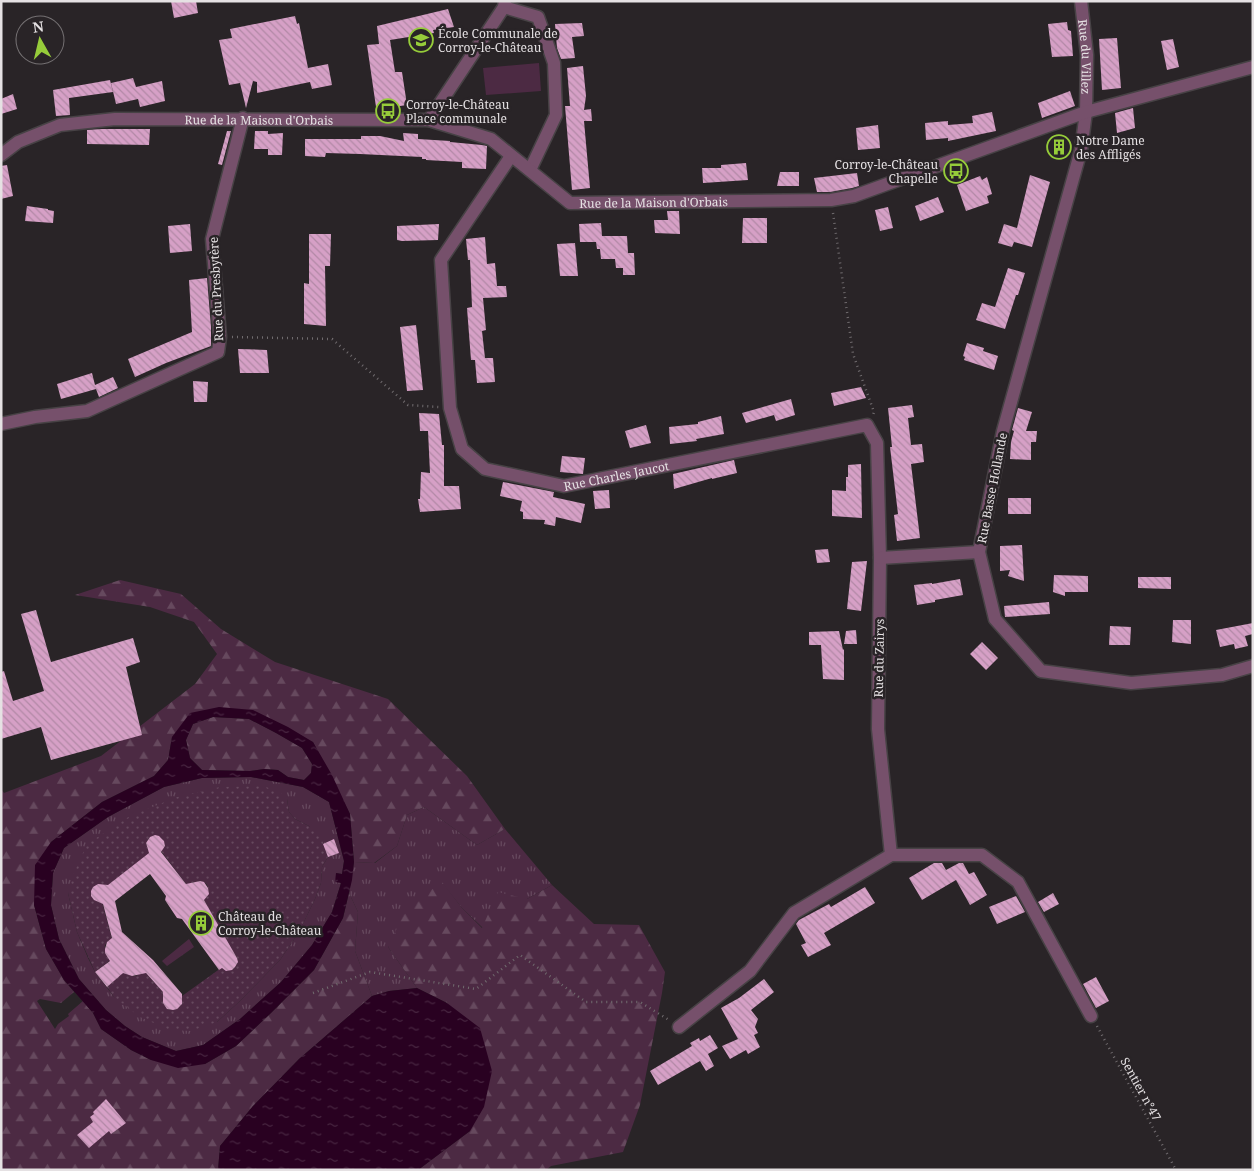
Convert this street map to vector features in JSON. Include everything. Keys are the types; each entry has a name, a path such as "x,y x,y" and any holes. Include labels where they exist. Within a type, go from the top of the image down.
{"street":[{"name":"Rue du Villez","path":"1081,1 1087,55 1086,112"},
{"path":"429,120 504,4 538,18 554,63 556,115 530,170"},
{"name":"Rue de la Maison d'Orbais","path":"1,156 18,142 60,125 115,118 429,120 491,139 570,203 831,200 854,196 1086,112 1253,67"},
{"name":"Rue Basse Hollande","path":"1086,112 1081,150 1003,431 979,552 995,619 1040,671 1131,683 1222,675 1253,666"},
{"name":"Rue du Presbytère","path":"1,424 35,417 87,411 218,352 220,337 212,240 243,118"},
{"name":"Rue Charles Jaucot","path":"511,156 441,260 450,408 462,449 485,469 564,486 867,425"},
{"path":"867,425 877,443 880,558 979,552"},
{"name":"Rue du Zairys","path":"880,558 878,729 891,855"},
{"path":"679,1027 750,971 794,913 891,855 982,855 1018,882 1091,1016"}],"path":[{"path":"831,200 854,354 874,412 867,425"},
{"path":"220,337 332,339 408,405 450,408"},
{"path":"312,993 370,972 476,989 520,955 586,1002 640,1002 679,1027"},
{"name":"Sentier n°47","path":"1091,1016 1176,1170"}],"green space":[{"path":"539,63 541,91 486,95 483,68"},
{"path":"120,580 181,594 221,629 275,662 388,699 467,776 505,829 477,845 424,807 407,815 397,846 374,863 354,862 350,814 313,742 219,707 172,737 168,760 154,776 102,802 51,842 34,905 46,949 64,980 74,992 61,1003 40,999 37,1001 55,1029 83,1001 93,1013 101,1029 131,1050 151,1060 205,1064 236,1046 314,970 343,918 349,893 358,912 355,951 372,996 299,1059 253,1106 220,1146 218,1170 1,1170 1,789 4,793 101,756 195,684 217,654 194,622 150,607 75,595"},
{"path":"213,717 249,719 276,733 302,748 312,764 311,773 304,780 288,777 278,770 202,770 190,758 186,740 193,724"},
{"path":"251,777 303,787 329,802 344,861 342,874 336,873 341,883 332,912 312,945 281,982 240,1019 203,1045 176,1051 142,1037 125,1026 106,1010 79,979 59,939 51,905 53,873 64,848 108,817 164,787 202,778","holes":["220,787 287,799 289,812 295,819 309,826 328,857 322,867 321,883 315,899 299,932 280,960 217,1022 114,997 95,972 88,958 77,932 68,893"]},
{"path":"263,786 280,792 287,799 289,812 295,819 309,826 322,840 328,857 322,867 321,883 315,899 299,932 280,960 217,1022 191,1031 170,1030 140,1017 114,997 107,987 124,971 134,976 139,975 143,970 165,994 167,1009 174,1010 182,1004 182,996 221,968 232,970 235,968 237,958 204,900 208,889 205,883 198,882 187,885 161,851 165,846 163,841 160,837 153,836 146,843 151,853 106,887 93,887 92,896 96,901 102,902 112,939 106,943 105,948 107,954 112,959 95,972 77,932 68,893 74,873 87,844 130,816 177,797 220,787"},
{"path":"424,807 477,845 505,829 552,885 483,928 462,908 442,883 388,947 417,988 389,991 372,996 355,951 358,912 349,893 354,862 375,863 397,846 407,815"},
{"path":"442,882 462,908 482,928 498,892 527,899 552,885 594,924 639,925 665,972 640,1105 623,1152 551,1166 546,1170 418,1170 470,1131 447,1003 417,988 388,947 407,907"},
{"path":"189,939 194,947 167,966 162,961"}],"water":[{"path":"219,707 253,710 313,742 332,775 350,814 354,862 352,880 343,918 314,970 236,1046 205,1064 178,1068 151,1060 131,1050 101,1029 93,1013 64,980 46,949 34,905 35,865 51,842 102,802 154,776 168,760 172,737 190,713","holes":["213,717 249,719 276,733 302,748 312,764 311,773 304,780 288,777 278,770 202,770 190,758 186,740 193,724","251,777 303,787 329,802 344,861 342,874 336,873 335,882 341,883 332,912 312,945 281,982 240,1019 203,1045 176,1051 142,1037 125,1026 106,1010 79,979 59,939 51,905 53,873 64,848 108,817 164,787 202,778"]},
{"path":"417,988 447,1003 480,1028 492,1071 484,1107 470,1131 418,1170 218,1170 220,1146 253,1106 299,1059 372,996 389,991"}],"building":[{"path":"171,1 196,1 198,13 174,18"},
{"path":"448,9 454,27 433,30 434,33 390,40 395,72 402,72 407,105 386,108 376,107 367,45 379,44 377,26"},
{"path":"295,16 297,24 299,23 308,68 328,64 332,85 312,89 310,82 257,93 257,82 253,81 246,108 240,83 229,85 219,40 232,38 230,29"},
{"path":"1067,22 1068,30 1071,31 1073,56 1052,57 1048,24"},
{"path":"582,23 584,36 572,37 575,58 561,59 557,48 555,24"},
{"path":"1117,38 1121,88 1102,90 1099,39"},
{"path":"1173,39 1179,67 1167,70 1161,41"},
{"path":"583,66 586,96 584,110 591,109 592,121 584,121 590,188 572,190 565,106 570,106 567,68"},
{"path":"133,78 136,87 162,81 165,101 140,107 138,99 116,104 111,83"},
{"path":"110,80 113,92 69,98 70,115 56,116 53,90"},
{"path":"1070,91 1075,106 1042,118 1038,103"},
{"path":"13,94 17,109 1,114 1,99"},
{"path":"1133,108 1135,128 1117,133 1115,113"},
{"path":"992,112 996,131 948,141 948,138 926,140 925,123 948,121 948,125 973,123 972,116"},
{"path":"878,125 880,148 858,150 856,128"},
{"path":"150,129 149,145 87,144 87,130"},
{"path":"227,131 231,131 222,165 218,164"},
{"path":"255,131 268,131 268,134 283,133 282,155 268,155 268,149 254,149"},
{"path":"403,133 418,134 418,139 487,146 486,169 462,168 462,162 426,160 422,159 422,157 326,153 325,157 305,156 305,139 361,139 361,136 380,136 404,141"},
{"path":"746,163 748,180 703,183 702,168 721,168 721,165"},
{"path":"7,165 13,196 1,199 1,166"},
{"path":"780,172 799,172 799,186 777,186"},
{"path":"857,173 859,186 830,192 817,192 814,178"},
{"path":"1030,175 1050,182 1032,247 1014,242 1012,247 998,243 1004,224 1017,228"},
{"path":"980,176 982,180 987,177 992,194 987,196 989,203 966,211 957,185"},
{"path":"938,197 944,212 920,221 915,206"},
{"path":"27,206 54,211 53,223 25,221"},
{"path":"888,207 893,228 880,231 875,210"},
{"path":"667,211 679,211 680,234 655,233 654,220 668,220"},
{"path":"743,218 767,218 767,243 742,243"},
{"path":"601,223 602,236 627,236 628,253 634,253 635,275 623,275 623,268 616,268 615,259 601,259 600,249 597,249 596,242 580,242 579,224"},
{"path":"190,224 192,251 170,253 168,226"},
{"path":"439,224 438,240 397,240 397,226"},
{"path":"309,234 331,234 330,266 325,266 326,326 304,324 304,283 309,284"},
{"path":"485,237 487,264 495,263 497,286 506,286 507,297 483,298 486,330 482,331 485,358 493,358 495,382 477,383 475,360 471,360 467,308 472,307 470,260 468,260 466,239"},
{"path":"575,243 578,276 560,276 557,244"},
{"path":"1008,268 1025,273 1005,329 976,320 982,303 995,307"},
{"path":"207,278 211,346 135,377 128,359 192,332 189,280"},
{"path":"416,325 423,390 407,391 400,327"},
{"path":"967,343 984,348 983,351 998,356 994,370 964,360 965,357 963,356"},
{"path":"238,349 267,350 269,373 240,373"},
{"path":"92,373 95,385 113,377 118,388 99,397 96,389 61,399 57,384"},
{"path":"193,381 208,382 207,402 194,402"},
{"path":"861,387 866,398 834,406 831,393"},
{"path":"791,399 795,415 776,421 774,415 746,423 742,413"},
{"path":"912,405 914,417 908,418 911,445 922,444 924,462 911,464 920,538 897,541 894,515 898,514 890,447 892,447 888,408"},
{"path":"1018,408 1032,412 1026,431 1037,431 1036,442 1031,442 1031,460 1010,459 1014,431 1012,430"},
{"path":"419,413 439,414 442,445 444,445 444,486 459,486 461,509 420,512 418,499 420,499 421,472 430,473 428,431 420,431"},
{"path":"721,416 724,434 696,439 697,441 670,444 669,427 698,424 698,422"},
{"path":"646,425 651,443 630,448 625,431"},
{"path":"562,456 585,458 583,474 560,472"},
{"path":"734,460 737,473 674,489 673,474"},
{"path":"861,464 862,518 832,516 832,490 846,491 848,465"},
{"path":"503,482 554,492 553,497 585,504 581,523 556,517 555,526 544,524 545,520 523,519 523,512 520,511 522,501 500,496"},
{"path":"609,490 610,508 595,509 593,491"},
{"path":"1008,498 1031,498 1031,514 1008,514"},
{"path":"1022,545 1024,581 1008,576 1010,570 1000,571 1000,546"},
{"path":"828,549 830,562 817,563 815,550"},
{"path":"867,561 861,611 847,609 852,562"},
{"path":"1054,575 1088,576 1088,592 1065,592 1065,596 1053,592"},
{"path":"1138,577 1171,577 1171,589 1138,588"},
{"path":"960,579 963,595 917,605 914,585"},
{"path":"1049,602 1050,614 1005,617 1004,606"},
{"path":"36,610 51,662 133,638 140,662 126,667 142,735 51,760 41,727 1,739 1,672 4,671 13,701 44,691 21,614"},
{"path":"1173,620 1191,620 1191,644 1172,642"},
{"path":"1253,623 1253,634 1245,636 1248,646 1235,649 1234,644 1220,647 1216,630"},
{"path":"1110,626 1131,627 1130,645 1109,645"},
{"path":"856,630 857,644 844,644 846,631"},
{"path":"839,631 844,649 844,680 823,679 821,645 809,645 809,632"},
{"path":"982,642 998,658 986,670 970,654"},
{"name":"Château de Corroy-le-Château","path":"155,835 164,841 165,846 161,852 186,884 200,881 204,882 208,888 209,894 204,900 238,962 232,970 226,971 222,968 219,970 182,919 177,918 165,900 166,896 150,874 115,901 122,932 153,960 182,994 182,1004 173,1010 167,1009 163,1003 163,992 146,973 132,976 123,973 107,987 95,972 110,961 105,953 105,949 107,942 112,938 103,904 94,900 91,896 91,891 98,884 108,885 149,853 146,843 150,837"},
{"path":"334,839 339,853 328,857 323,844"},
{"path":"934,863 942,863 946,870 959,863 963,863 969,874 974,872 987,895 970,905 956,880 922,900 909,878"},
{"path":"865,887 875,903 824,933 831,945 808,957 801,945 806,943 796,924 799,920 829,904 831,907"},
{"path":"1053,893 1059,904 1044,912 1038,902"},
{"path":"1016,896 1025,912 997,924 989,907"},
{"path":"1096,977 1109,1001 1096,1008 1083,984"},
{"path":"764,979 774,992 751,1010 758,1019 755,1027 758,1033 754,1035 760,1047 748,1054 746,1050 730,1059 722,1046 738,1039 721,1008 739,998"},
{"path":"710,1035 718,1048 708,1054 714,1066 706,1071 700,1061 658,1085 650,1071 692,1046 690,1043 699,1038 700,1041"},
{"path":"106,1099 126,1123 111,1134 109,1131 89,1148 77,1135 93,1122 90,1117"}],"place":[{"name":"École Communale de Corroy-le-Château","path":"421,40"},
{"name":"Corroy-le-Château Place communale","path":"388,111"},
{"name":"Notre Dame des Affligés","path":"1059,147"},
{"name":"Corroy-le-Château Chapelle","path":"956,171"},
{"name":"Château de Corroy-le-Château","path":"201,923"}]}
